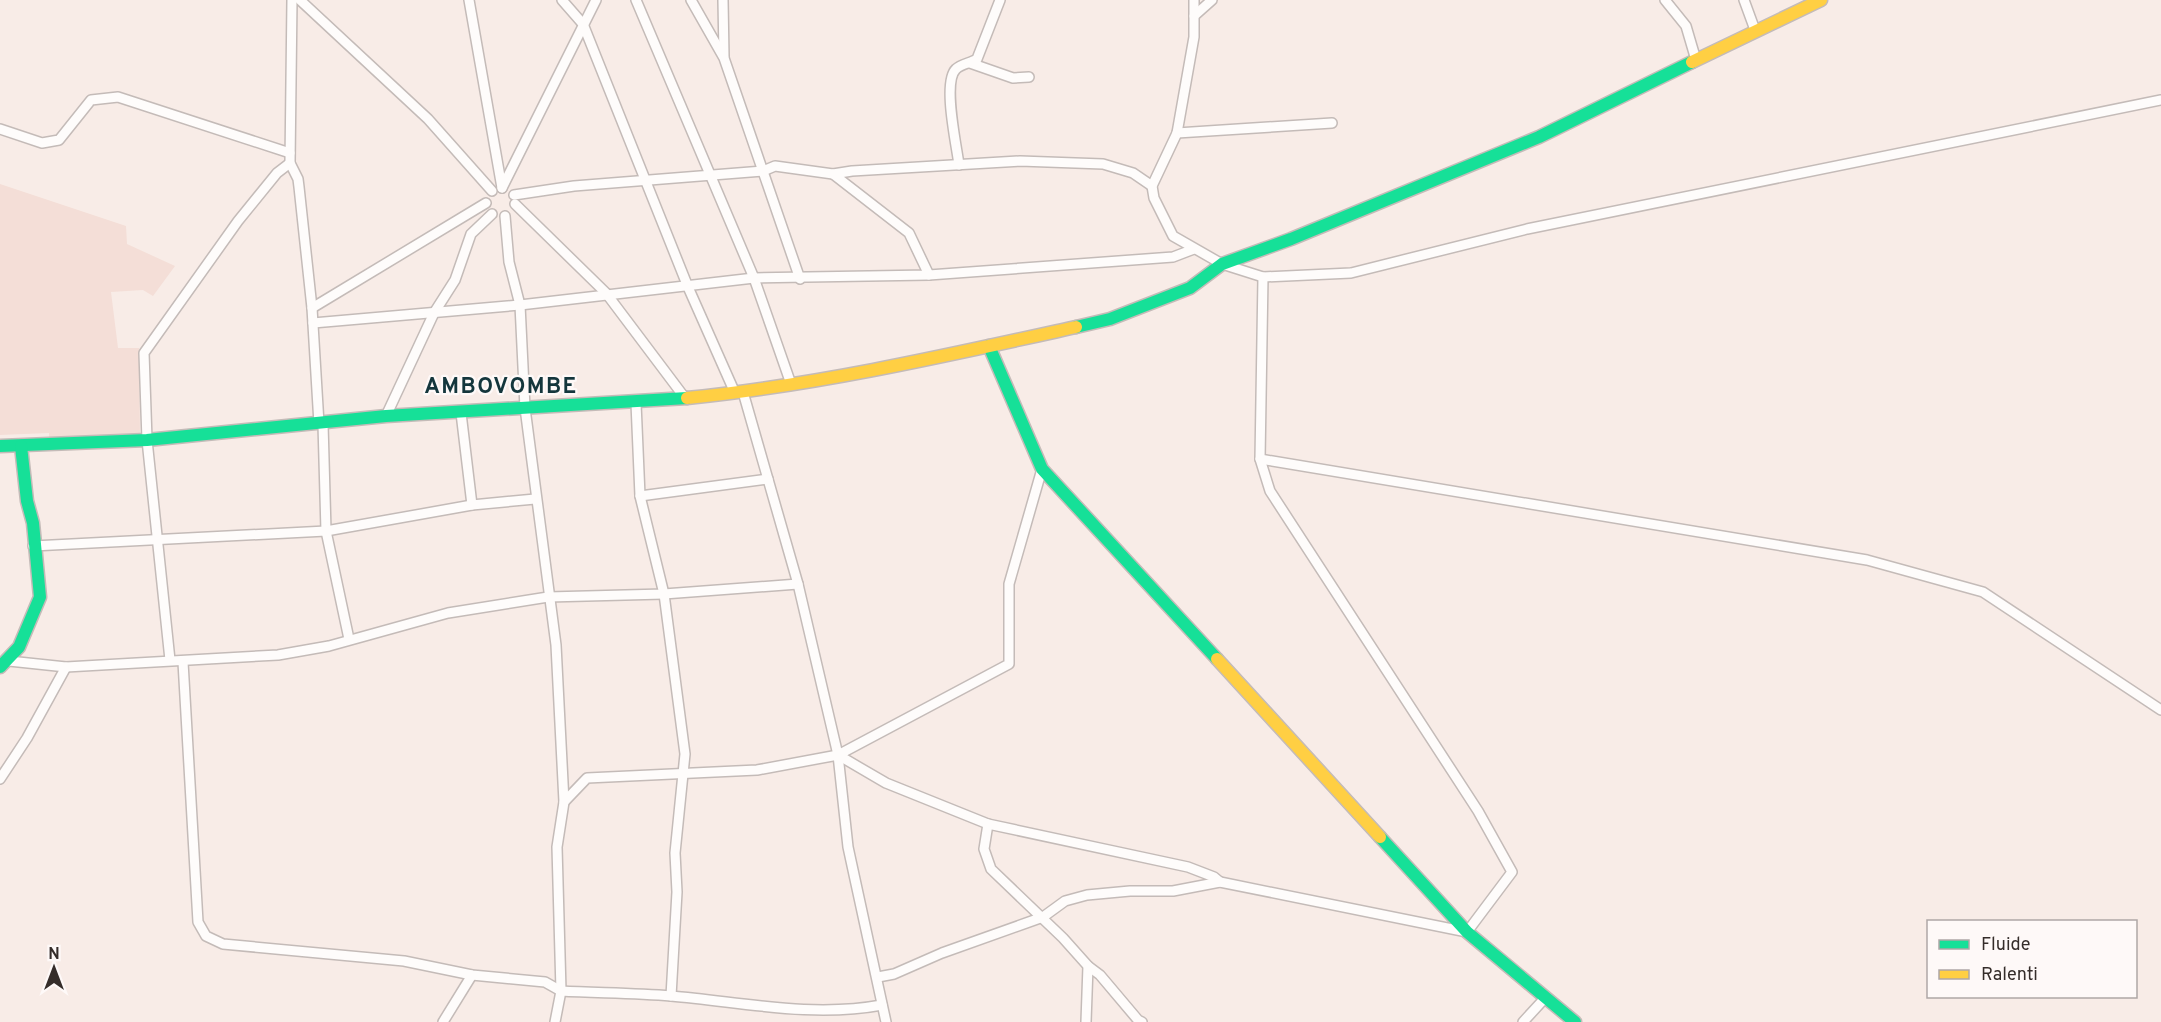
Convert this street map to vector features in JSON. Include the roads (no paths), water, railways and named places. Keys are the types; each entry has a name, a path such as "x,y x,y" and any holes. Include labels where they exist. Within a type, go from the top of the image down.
{"main road":[{"path":"0,446 147,440 386,416 636,403 739,392 989,346 1110,319 1190,288 1222,264 1291,239 1539,137 1755,30 1821,0"},
{"path":"989,346 1042,468 1467,932 1575,1022"},
{"path":"4,664 19,647 40,597 33,546 33,523 27,501 21,446"}],"street":[{"path":"292,0 290,163 298,178 312,308 326,531 349,639"},
{"path":"300,0 428,119 492,191"},
{"path":"469,0 502,188 606,293 685,398"},
{"path":"562,0 583,24 648,180 688,287 739,392 768,479 798,584 838,755 848,848 886,1022"},
{"path":"312,308 486,203 492,191 502,188 596,0"},
{"path":"636,0 754,278 791,384"},
{"path":"692,0 724,58 800,279"},
{"path":"723,0 724,58"},
{"path":"959,165 951,99 951,78 956,68 977,59 1000,0"},
{"path":"1152,186 1177,133 1194,38 1194,0"},
{"path":"1194,16 1212,0"},
{"path":"1665,0 1686,26 1696,60"},
{"path":"1744,0 1755,30"},
{"path":"970,63 1014,78 1029,77"},
{"path":"0,129 42,143 59,140 91,100 118,97 291,153"},
{"path":"514,200 574,186 763,171 775,166 833,174 1020,161 1103,164 1133,172 1152,186 1164,220 1173,236 1222,264 1263,277 1350,273 1527,230 2161,100"},
{"path":"1177,133 1332,123"},
{"path":"170,660 147,440 144,353 238,220 277,173 290,163"},
{"path":"833,174 909,233 929,275"},
{"path":"492,214 506,216 510,214 514,200"},
{"path":"486,203 492,214"},
{"path":"386,416 434,313 455,280 471,234 492,214"},
{"path":"506,216 509,262 520,304 525,408 535,499 556,645 564,802 557,847 561,992 555,1022"},
{"path":"313,323 434,313 754,278 929,275 1173,257 1194,249"},
{"path":"878,977 894,974 942,953 1042,917 1065,901 1087,895 1173,891 1220,882 1467,932 1512,872 1465,792 1286,519 1270,490 1260,459 1263,277"},
{"path":"636,403 640,496 664,594 685,754 675,853 677,892 671,996"},
{"path":"461,413 472,505"},
{"path":"1260,459 1866,560 1983,592 2161,710"},
{"path":"564,802 587,778 757,770 838,755 1010,664 1009,584 1042,468"},
{"path":"640,496 768,479"},
{"path":"33,546 326,531 472,505 535,499"},
{"path":"4,664 66,667 278,655 329,646 448,613 548,597 664,594 798,584"},
{"path":"183,662 198,922 206,936 223,944 404,961 472,975 545,982 561,992 671,996 810,1011 848,1011 882,1005"},
{"path":"0,779 27,738 66,667"},
{"path":"838,755 886,783 988,824 1188,867 1214,877 1220,882"},
{"path":"988,824 984,849 991,869 1042,917 1088,966 1100,975 1142,1022"},
{"path":"1086,1022 1088,966"},
{"path":"443,1022 472,975"},
{"path":"1523,1022 1546,997"}],"district":[{"name":"AMBOVOMBE","path":"501,387"}]}
